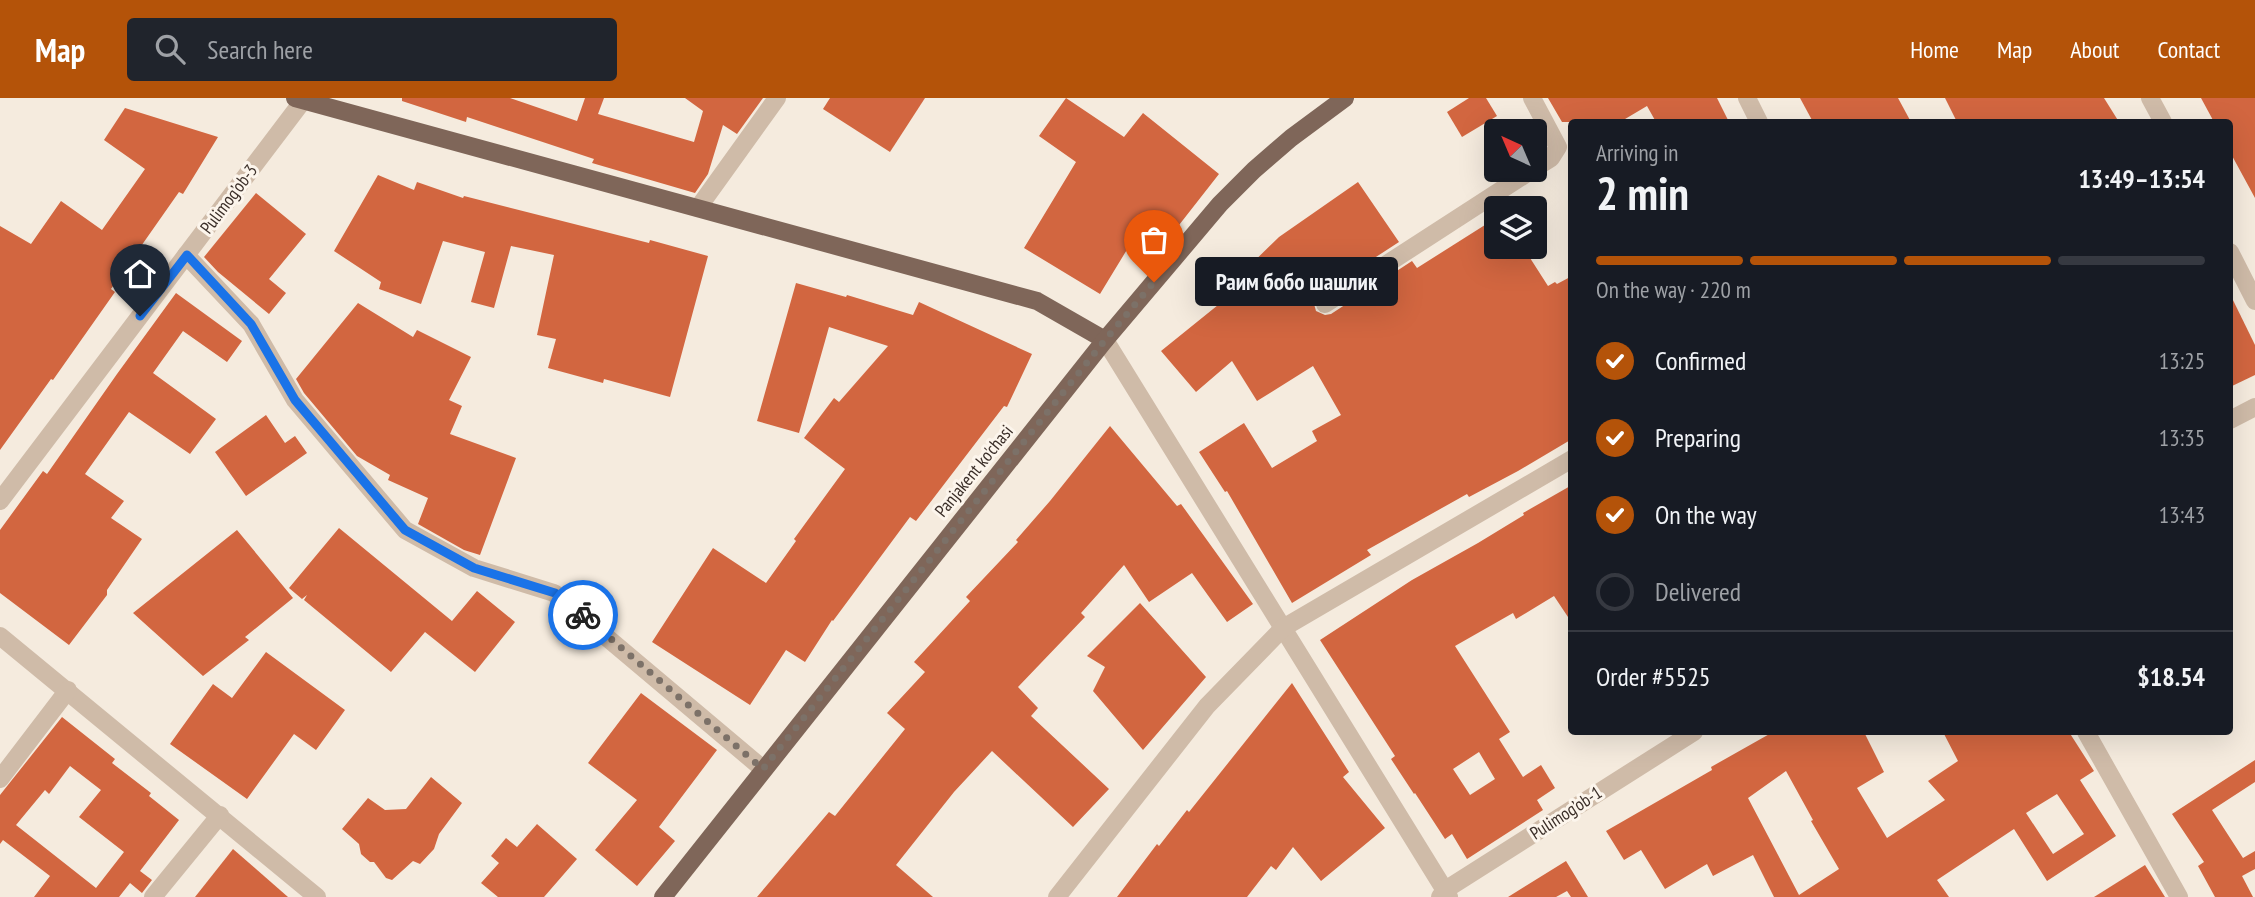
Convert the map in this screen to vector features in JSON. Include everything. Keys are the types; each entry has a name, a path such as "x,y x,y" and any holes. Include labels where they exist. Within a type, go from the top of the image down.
{"main road":[{"name":"Panjakent ko'chasi","path":"663,897 1105,340 1220,204 1282,146 1345,98"},
{"path":"301,99 1037,300 1105,340"}],"street":[{"path":"698,208 776,98"},
{"path":"1532,98 1543,119"},
{"path":"1747,98 1758,119"},
{"path":"2150,98 2161,119"},
{"name":"Pulimog’ob-3","path":"0,501 187,255 301,99"},
{"path":"1547,126 1558,147 1547,160"},
{"path":"1325,304 1513,182"},
{"path":"187,255 251,324 295,400 405,530 474,568 555,593 763,769"},
{"path":"2233,258 2255,301"},
{"path":"1105,340 1445,895"},
{"path":"2233,419 2255,407"},
{"path":"1057,897 1207,706 1283,628 1568,461"},
{"path":"0,636 317,897"},
{"path":"0,779 68,690"},
{"name":"Pulimog’ob-1","path":"1445,895 1689,735"},
{"path":"2088,735 2179,897"},
{"path":"153,897 220,815"}],"building":[{"path":"402,98 510,98 577,121 585,98 604,98 598,114 694,142 703,111 685,98 763,98 737,134 723,125 708,174 695,193 592,163 594,159 467,117 466,122 402,101"},
{"path":"830,98 925,98 890,152 823,109"},
{"path":"1066,98 1124,137 1143,113 1219,174 1172,234 1148,215 1100,294 1024,248 1076,162 1039,136"},
{"path":"1469,98 1486,98 1497,116 1484,119 1484,124 1462,137 1447,112"},
{"path":"1548,98 1717,98 1728,119 1654,119 1647,106 1625,119 1568,119 1568,122 1562,122"},
{"path":"1800,98 1898,98 1909,119 1811,119"},
{"path":"1945,98 2104,98 2117,119 1956,119"},
{"path":"2201,98 2255,98 2255,198 2233,158 2233,119 2212,119"},
{"path":"125,108 218,137 183,194 179,192 111,289 115,292 0,450 0,226 31,244 61,201 102,230 145,169 104,140"},
{"path":"378,175 414,190 417,182 463,198 464,196 649,243 650,240 708,256 670,397 604,379 603,383 548,368 556,339 537,335 554,255 511,246 494,308 471,302 485,252 443,241 421,304 379,289 381,282 334,251"},
{"path":"1358,182 1399,242 1319,294 1314,304 1316,311 1325,315 1331,314 1412,261 1417,268 1484,226 1484,259 1531,259 1548,286 1568,278 1568,441 1518,471 1469,497 1467,494 1367,550 1371,555 1292,603 1227,491 1225,492 1199,452 1244,423 1272,468 1317,441 1312,431 1341,415 1313,366 1257,401 1232,361 1196,392 1161,351 1249,280 1242,273 1279,237"},
{"path":"256,193 306,234 269,279 286,293 269,314 204,257"},
{"path":"796,283 913,315 919,302 1032,354 1007,407 1004,406 916,521 910,517 832,620 805,662 786,650 750,705 652,642 713,548 766,583 845,469 804,438 834,398 839,402 888,346 829,327 799,433 757,421"},
{"path":"176,293 242,341 227,362 183,331 153,373 216,419 190,454 129,412 85,474 124,501 111,518 142,539 107,590 107,595 69,645 0,593 0,530 43,471 47,474"},
{"path":"2233,300 2255,345 2255,375 2233,386"},
{"path":"358,303 413,337 417,330 471,357 449,400 462,406 450,434 516,458 480,555 464,550 418,524 428,498 388,480 390,475 357,456 304,393 296,379"},
{"path":"266,415 285,443 295,436 307,453 246,496 215,452"},
{"path":"1110,426 1177,506 1181,504 1253,604 1227,622 1192,573 1149,602 1124,565 1081,613 1085,617 1018,687 1038,708 1031,716 1109,789 1073,827 992,751 954,792 896,865 933,897 757,897 829,812 835,816 905,729 887,713 925,672 914,662 970,601 966,597 1018,542 1016,540"},
{"path":"1568,487 1568,617 1554,596 1516,619 1513,613 1455,646 1510,732 1499,739 1523,777 1541,765 1555,788 1537,800 1543,810 1467,859 1452,834 1445,839 1414,794 1391,759 1395,756 1320,640 1412,580 1524,515 1523,513","holes":["1479,752 1495,779 1470,795 1453,769"]},
{"path":"339,528 452,621 477,591 515,622 475,672 425,632 391,672 304,600 307,595 302,599 289,588"},
{"path":"237,530 293,598 245,637 249,640 203,676 133,613"},
{"path":"1140,603 1206,677 1143,750 1093,691 1105,667 1087,656"},
{"path":"266,652 345,710 316,750 294,734 247,799 170,744 213,684 232,698"},
{"path":"1292,683 1349,772 1343,777 1385,828 1321,881 1293,847 1276,870 1271,866 1247,897 1117,897 1157,844 1159,846 1187,810 1189,812"},
{"path":"641,693 717,750 659,827 675,841 637,886 595,850 637,800 588,763"},
{"path":"62,717 115,759 112,763 151,793 149,796 179,820 140,871 152,880 142,893 130,883 119,897 34,897 50,876 3,840 0,844 0,795","holes":["70,766 101,790 79,817 124,852 96,888 16,825 45,790 49,794"]},
{"path":"1768,735 1866,735 1884,772 1857,788 1887,838 1945,800 1928,781 1958,761 1945,735 2071,735 2094,771 2080,780 2116,836 2047,881 2014,829 1937,880 1949,897 1774,897 1753,855 1713,876 1707,864 1665,889 1641,850 1624,860 1606,831 1712,770 1711,767","holes":["1786,771 1813,820 1811,821 1839,869 1799,895 1748,798","2057,794 2084,834 2053,854 2026,813"]},
{"path":"2255,760 2255,782 2212,810 2243,858 2255,851 2255,869 2242,876 2253,897 2215,897 2198,866 2204,862 2172,814"},
{"path":"431,777 462,803 439,834 434,849 420,864 413,861 392,880 386,878 374,862 361,854 359,844 342,829 368,798 385,810 406,809"},
{"path":"537,824 577,859 544,897 498,897 481,883 499,863 491,856 506,838 517,847"},
{"path":"233,849 288,897 195,897"},
{"path":"1566,861 1588,897 1571,897 1567,891 1556,897 1508,897"},
{"path":"2145,865 2165,897 2094,897"}],"way so far":[{"path":"583,615 763,769 1154,282"}],"place":[{"name":"Раим бобо шашлик","path":"1154,282"}],"route":[{"path":"140,316 187,255 251,324 295,400 405,530 474,568 555,593 583,615"}]}
